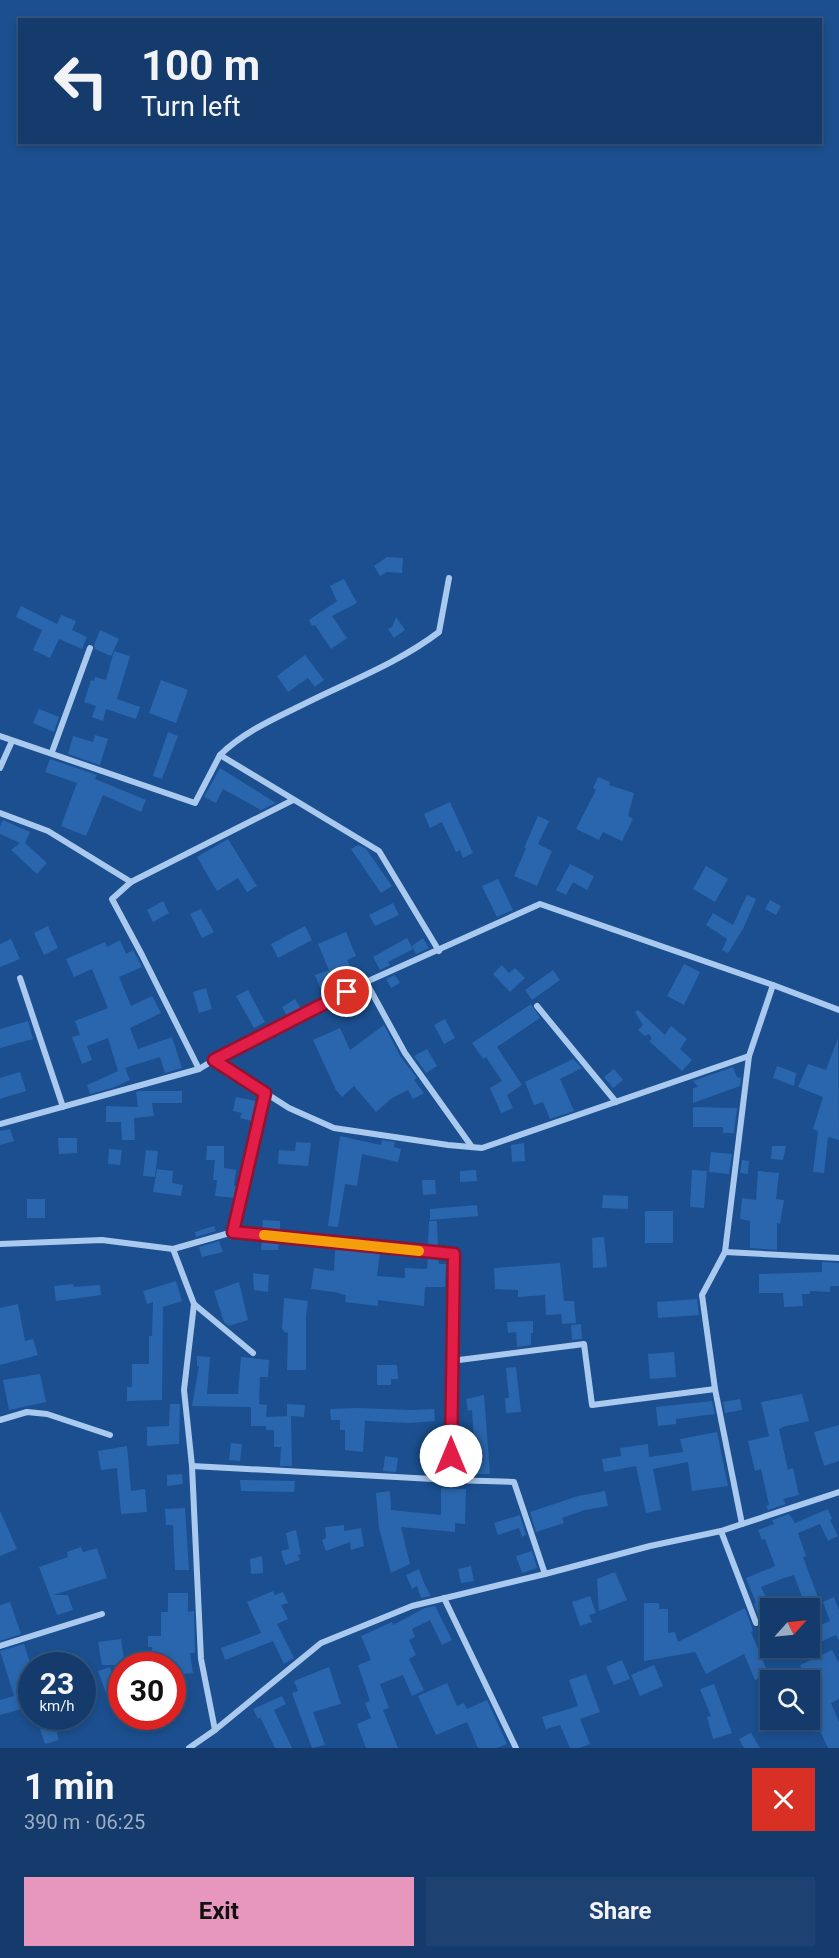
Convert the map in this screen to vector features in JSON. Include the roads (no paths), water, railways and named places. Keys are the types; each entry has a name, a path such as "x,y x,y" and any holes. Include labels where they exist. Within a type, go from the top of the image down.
{"street":[{"path":"0,736 195,803 220,755 230,745 274,718 416,649 439,632 449,578"},
{"path":"52,752 90,648"},
{"path":"0,768 12,741"},
{"path":"220,755 379,851 439,951"},
{"path":"199,1069 112,899 131,882 293,800"},
{"path":"0,813 48,831 131,882"},
{"path":"0,1124 199,1069 366,982 540,904 839,1010"},
{"path":"20,978 63,1107"},
{"path":"366,982 405,1053 472,1147"},
{"path":"742,1524 715,1389 702,1295 725,1252 749,1056 773,985"},
{"path":"537,1006 616,1102"},
{"path":"214,1060 289,1108 334,1128 482,1148 749,1056"},
{"path":"233,1232 265,1093"},
{"path":"0,1244 102,1240 173,1249 233,1232 454,1254 451,1480"},
{"path":"173,1249 194,1304 184,1390 192,1466 201,1659 215,1730"},
{"path":"725,1252 839,1258"},
{"path":"194,1304 253,1353"},
{"path":"451,1361 584,1344 592,1405 715,1389"},
{"path":"0,1420 27,1412 47,1414 110,1435"},
{"path":"192,1466 514,1482 545,1574"},
{"path":"189,1748 215,1730 321,1643 412,1606 650,1546 721,1531 839,1492"},
{"path":"721,1531 756,1623"},
{"path":"444,1598 516,1748"},
{"path":"0,1646 102,1614"}]}
